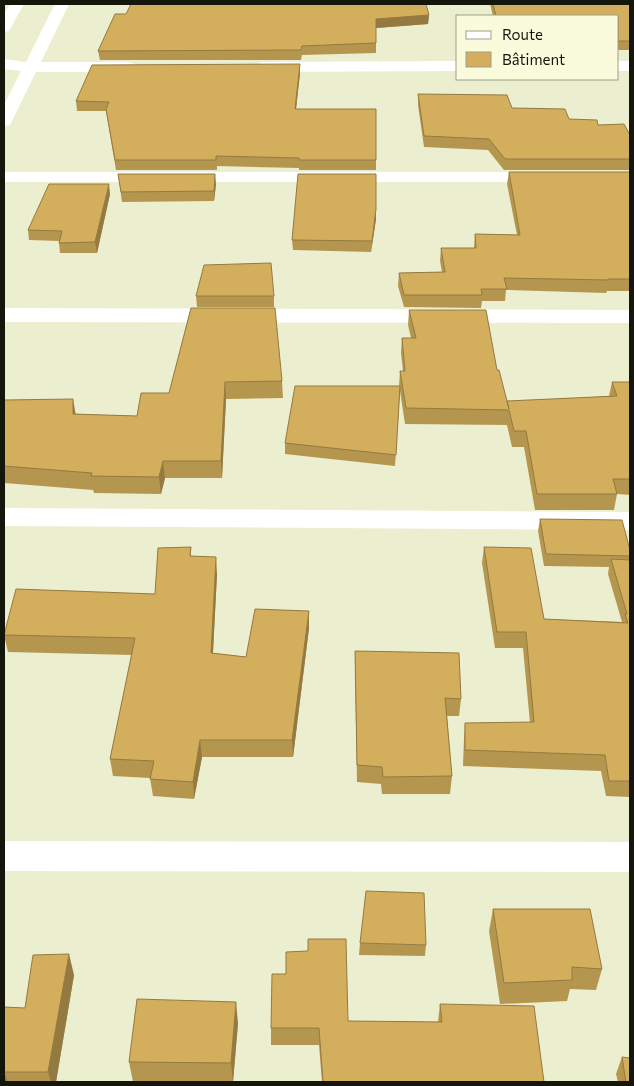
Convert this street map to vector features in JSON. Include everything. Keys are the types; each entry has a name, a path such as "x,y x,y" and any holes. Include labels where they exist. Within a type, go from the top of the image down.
{"street":[{"path":"4,28 17,4"},
{"path":"4,121 62,4"},
{"path":"4,64 30,67 140,67"},
{"path":"249,67 456,66"},
{"path":"4,177 561,177"},
{"path":"4,315 630,317"},
{"path":"4,517 630,521"},
{"path":"4,856 630,857"}],"building":[{"path":"131,4 426,4 429,15 376,19 376,43 302,46 301,50 98,51 115,14 126,14"},
{"path":"493,4 630,4 630,41 619,41 619,15 496,15"},
{"path":"300,64 295,109 376,109 376,160 299,160 299,158 216,156 216,160 115,160 106,109 109,102 76,101 92,65"},
{"path":"418,94 507,95 512,108 565,109 569,119 597,120 598,125 624,124 630,135 630,159 505,159 489,139 424,136"},
{"path":"509,172 630,172 630,279 504,278 507,289 481,289 482,295 404,295 399,273 445,272 441,248 476,248 475,234 520,235"},
{"path":"118,174 215,174 214,191 121,192"},
{"path":"298,174 376,174 376,209 372,241 292,240"},
{"path":"49,184 109,184 95,242 59,243 62,231 28,230"},
{"path":"271,263 274,296 196,296 204,265"},
{"path":"191,308 275,308 282,381 225,382 221,461 163,461 159,477 91,476 92,473 4,466 4,400 73,399 73,414 137,416 141,393 169,393"},
{"path":"409,310 486,310 497,370 499,370 509,409 507,401 617,396 612,382 630,382 630,479 613,479 617,494 537,494 526,431 514,431 509,410 406,408 400,371 405,371 402,338 416,338"},
{"path":"295,386 400,386 396,455 285,443"},
{"path":"540,519 622,520 630,556 546,554"},
{"path":"191,547 190,556 216,557 211,653 246,657 255,609 309,611 292,740 200,740 193,782 150,779 154,761 110,759 135,638 4,635 16,589 155,594 158,548"},
{"path":"484,547 531,548 544,619 628,623 611,559 630,560 630,781 609,781 605,755 465,750 465,723 534,722 526,632 497,632"},
{"path":"355,651 459,653 461,699 445,698 452,776 383,777 382,767 357,765"},
{"path":"366,891 424,893 426,945 360,943"},
{"path":"493,909 590,909 602,969 572,967 572,980 504,983"},
{"path":"308,939 346,939 348,1021 442,1022 440,1004 534,1006 544,1082 323,1082 319,1028 271,1028 272,974 286,974 286,952 308,951"},
{"path":"69,954 48,1072 4,1072 4,1007 25,1008 33,955"},
{"path":"137,999 236,1002 231,1063 129,1062"},
{"path":"622,1057 630,1058 630,1082 626,1082"}]}
